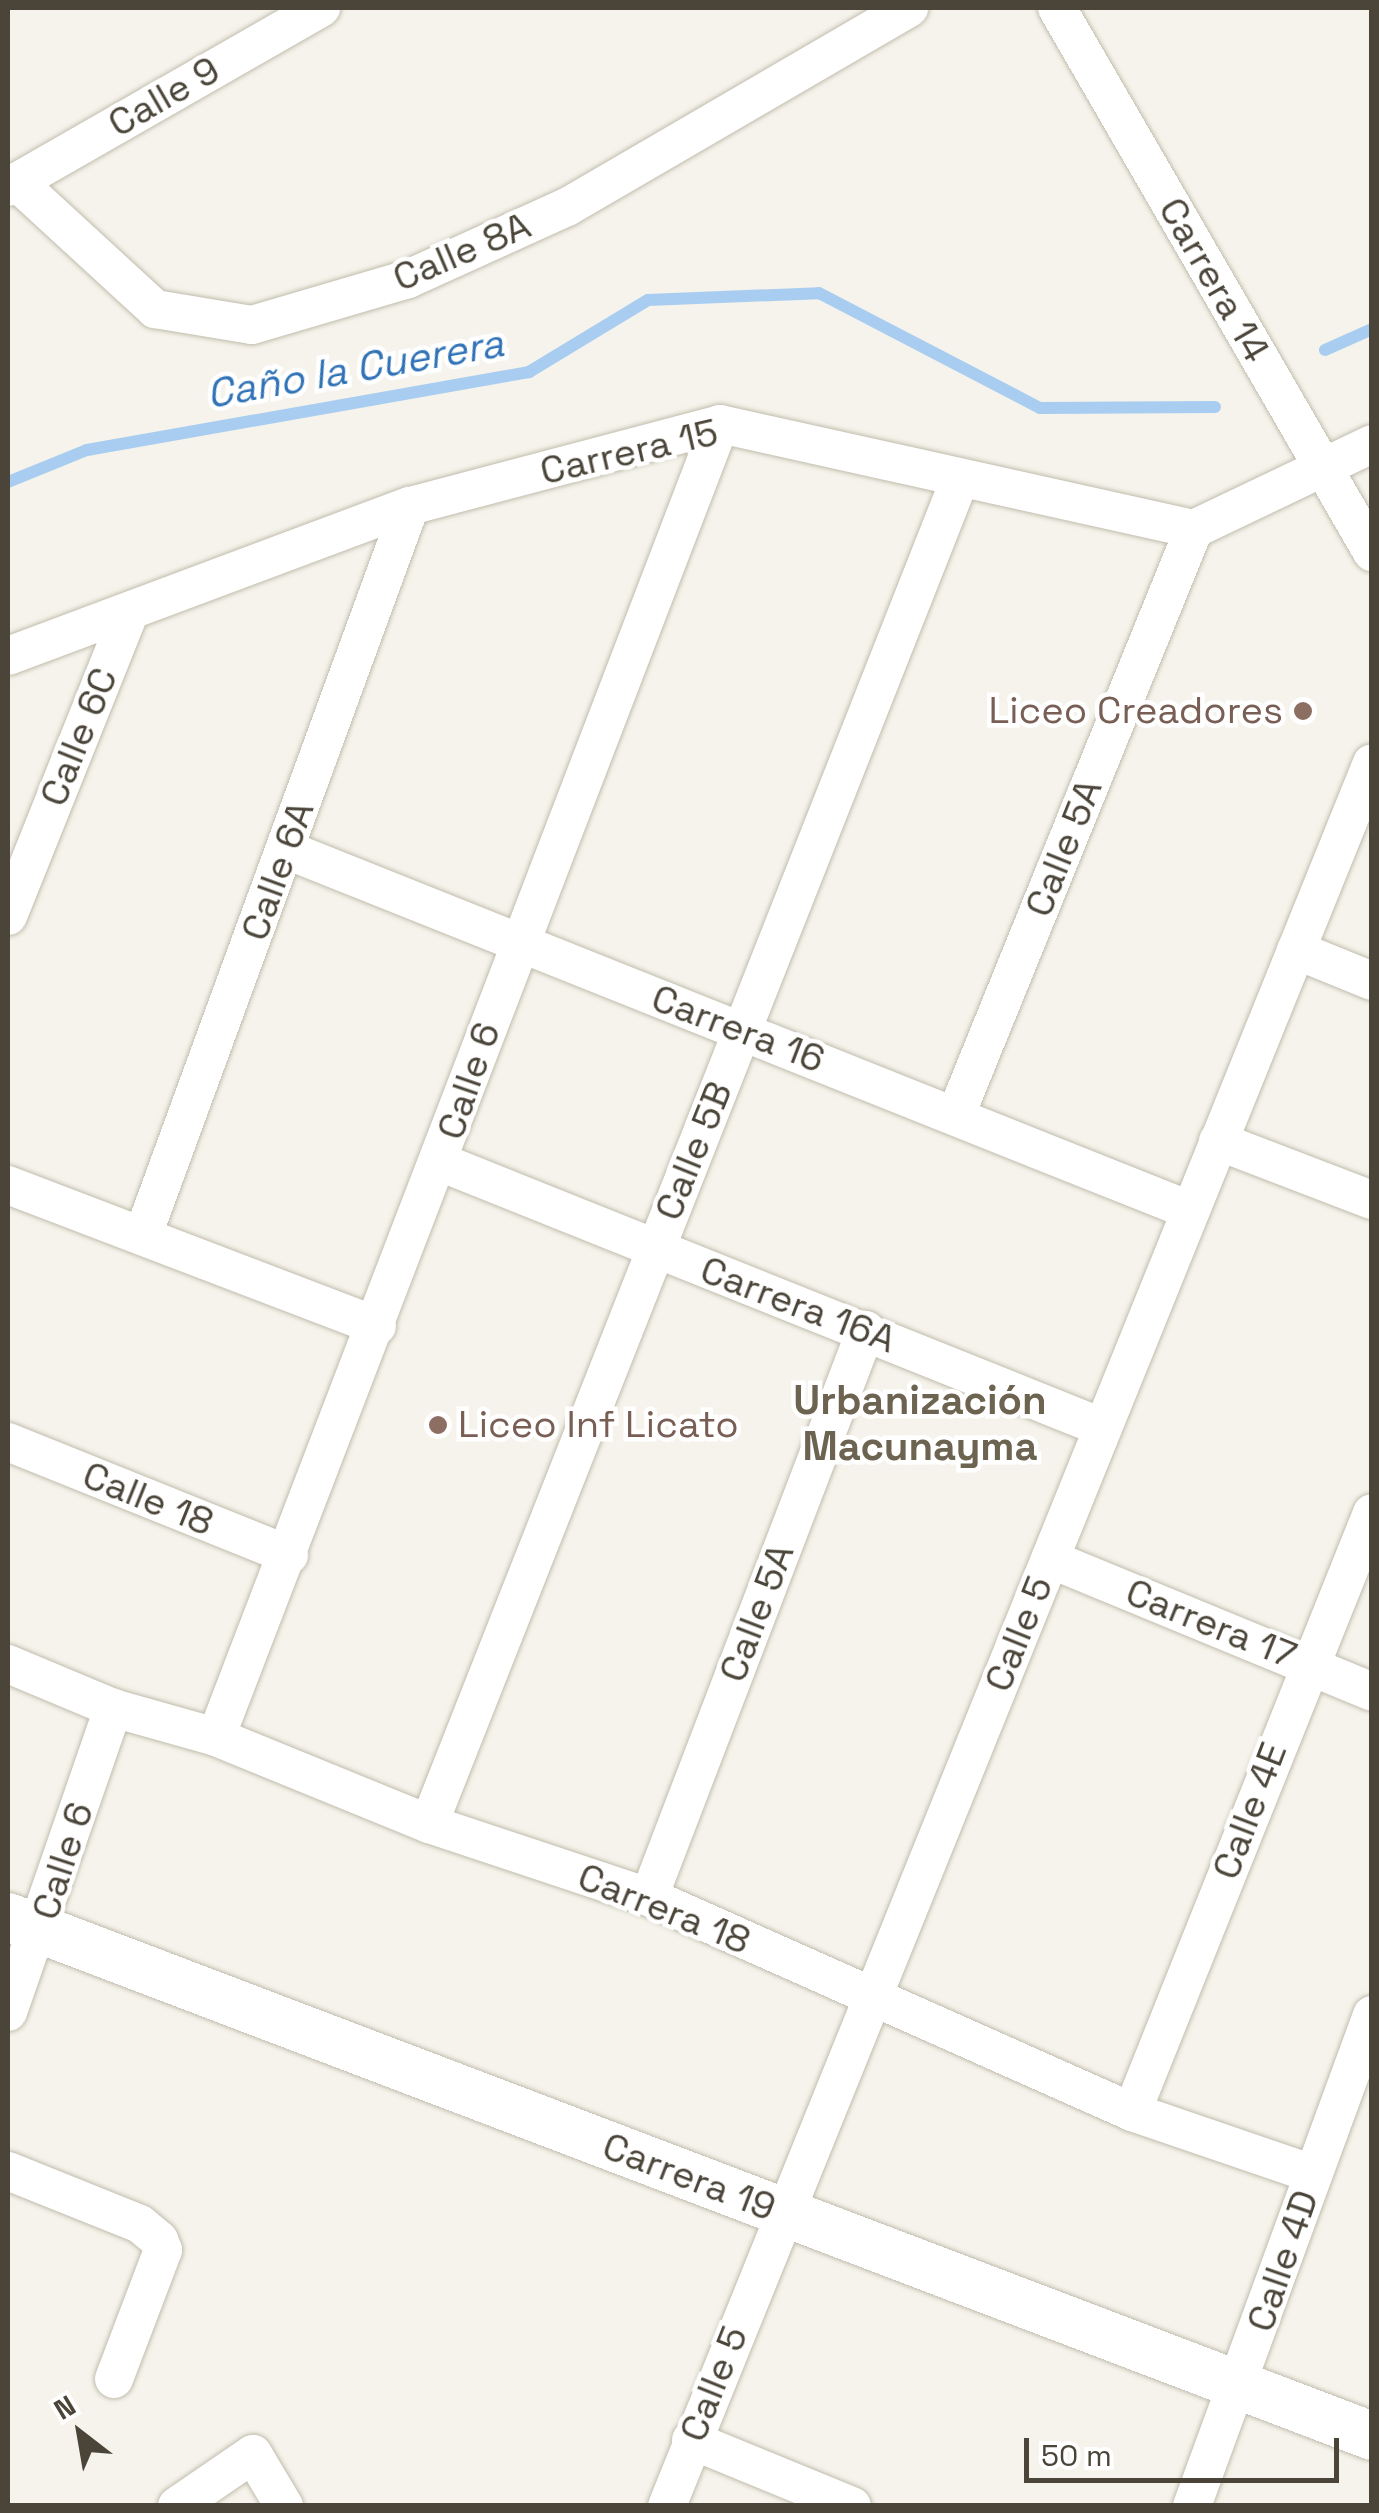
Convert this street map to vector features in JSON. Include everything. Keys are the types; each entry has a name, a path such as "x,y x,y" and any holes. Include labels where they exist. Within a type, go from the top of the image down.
{"street":[{"name":"Calle 9","path":"12,184 263,22 321,8"},
{"name":"Calle 8A","path":"12,184 156,310 252,325 408,280 567,206 908,8"},
{"name":"Carrera 14","path":"1071,13 1372,552"},
{"name":"Carrera 15","path":"8,656 410,506 720,424 1194,528"},
{"name":"Calle 6","path":"216,1737 440,1162 516,943 720,424"},
{"path":"1194,528 1372,444"},
{"name":"Calle 5B","path":"429,1824 960,479"},
{"name":"Calle 6A","path":"143,1236 410,506"},
{"name":"Calle 5A","path":"957,1112 1194,528"},
{"name":"Calle 6C","path":"8,916 128,614"},
{"name":"Calle 5","path":"667,2506 1050,1559 1100,1426 1372,763"},
{"name":"Carrera 16","path":"287,850 516,943 957,1112 1189,1210"},
{"path":"1296,950 1372,980"},
{"path":"1218,1141 1372,1200"},
{"name":"Carrera 16A","path":"440,1162 1100,1426"},
{"path":"8,1184 377,1326"},
{"name":"Calle 5A","path":"649,1896 866,1330"},
{"name":"Calle 18","path":"8,1442 290,1555"},
{"name":"Calle 4E","path":"1132,2112 1372,1512"},
{"name":"Carrera 17","path":"1050,1559 1372,1692"},
{"name":"Carrera 18","path":"8,1664 113,1708 216,1737 429,1824 649,1896 1132,2112 1313,2174"},
{"name":"Calle 6","path":"8,2012 24,1923 113,1708"},
{"name":"Carrera 19","path":"24,1923 1372,2436"},
{"name":"Calle 4D","path":"1192,2506 1241,2387 1372,2015"},
{"path":"8,2171 140,2224 159,2240 163,2250 114,2379"},
{"path":"691,2440 852,2506"},
{"path":"177,2506 253,2454 284,2506"}],"waterway":[{"name":"Caño la Cuerera","path":"8,482 87,450 529,372 648,300 819,293 1040,408 1215,407"},
{"name":"Caño la Cuerera","path":"1325,350 1372,329"}],"place":[{"name":"Liceo Creadores","path":"1303,711"},
{"name":"Liceo Inf Licato","path":"438,1425"}],"district":[{"name":"Urbanización Macunayma","path":"920,1424"}]}
